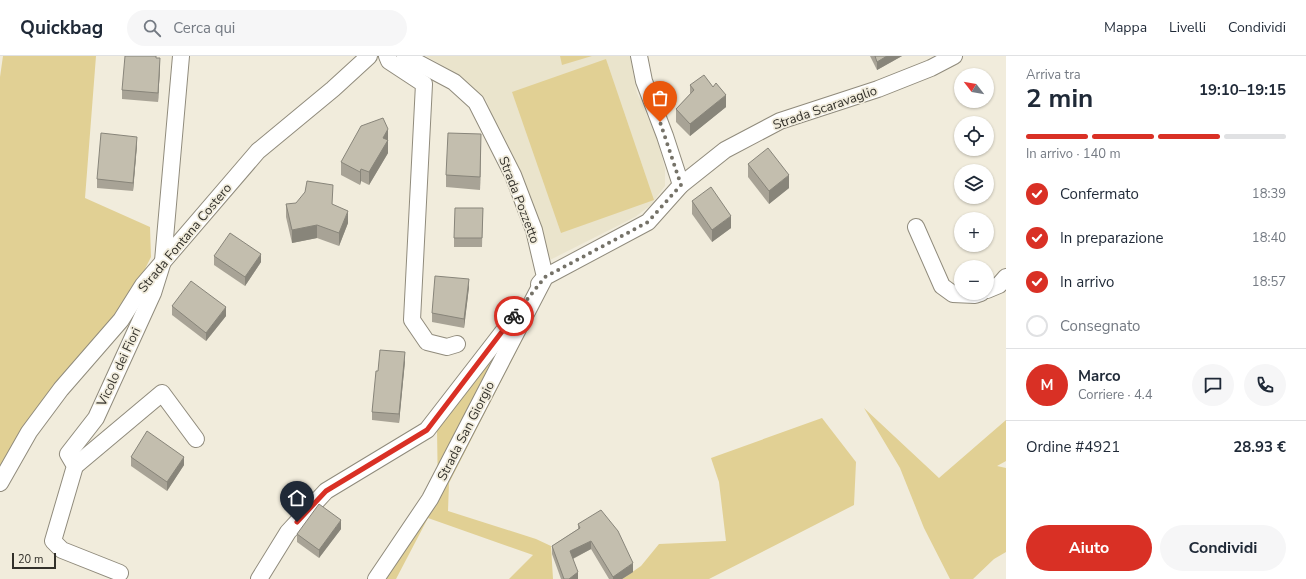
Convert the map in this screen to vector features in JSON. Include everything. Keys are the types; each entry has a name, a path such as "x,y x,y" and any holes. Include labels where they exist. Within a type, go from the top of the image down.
{"street":[{"path":"163,261 181,56"},
{"name":"Strada Fontana Costero","path":"0,483 28,432 61,389 121,320 143,285 258,151 333,89 369,56"},
{"path":"387,56 389,61 424,84 412,320 427,342 447,347 458,344"},
{"name":"Strada Pozzetto","path":"405,56 454,82 476,102 513,176 534,230 545,277"},
{"path":"639,56 644,81 665,136 681,185"},
{"name":"Strada Scaravaglio","path":"545,277 648,222 681,185 725,150 780,121 878,89 931,68 954,56"},
{"path":"916,227 942,286 954,294"},
{"name":"Vicolo dei Fiori","path":"120,573 62,550 53,541 75,466 68,454 96,418 153,293 163,261"},
{"path":"259,579 288,532 326,491 427,430 545,277"},
{"name":"Strada San Giorgio","path":"376,579 430,499 545,277"},
{"path":"994,287 999,285 1006,278"},
{"path":"75,466 162,393 196,439"}],"shaded area":[{"path":"3,56 96,56 85,198 150,227 151,257 140,279 118,311 32,419 0,472 0,77"},
{"path":"426,56 630,56 637,93 657,138 665,169 665,186 651,205 635,217 546,262 516,174 486,100 459,75"},
{"path":"560,56 592,56 562,65"},
{"path":"606,59 654,200 561,233 512,92"},
{"path":"535,315 449,483 448,511 536,539 551,546 553,579 509,579 533,555 428,518 396,579 386,579 438,494 437,429 500,348"},
{"path":"864,408 939,478 1006,420 1006,461 997,466 1006,468 1006,552 994,559 973,579 950,579 924,528 900,468"},
{"path":"822,418 856,462 854,505 709,579 622,579 641,566 659,544 726,541 719,482 711,458"}],"building":[{"path":"125,56 156,56 156,58 160,58 158,93 122,90"},
{"path":"875,56 887,56 877,62"},
{"path":"704,75 713,87 716,83 726,95 690,124 676,109 694,90 690,85"},
{"path":"383,118 388,129 383,138 388,140 369,172 361,169 360,172 341,162 361,126"},
{"path":"101,133 137,137 133,183 97,179"},
{"path":"448,133 481,134 480,177 446,175"},
{"path":"768,148 789,175 769,191 748,164"},
{"path":"307,181 333,185 332,204 348,211 339,233 317,225 292,230 286,204 296,203 305,192"},
{"path":"711,187 731,216 712,230 692,201"},
{"path":"455,208 483,208 482,238 454,238"},
{"path":"230,233 261,254 245,277 214,256"},
{"path":"435,276 469,279 464,319 432,313"},
{"path":"191,281 226,307 206,333 172,306"},
{"path":"380,350 405,352 399,414 372,412 376,371 378,371"},
{"path":"147,431 184,457 167,482 131,457"},
{"path":"319,504 341,520 319,550 297,534"},
{"path":"601,510 618,531 633,563 613,577 591,541 570,551 578,572 569,579 564,579 552,546 580,528 578,524"}],"way so far":[{"path":"514,316 545,277 648,222 681,185 660,122"}],"route":[{"path":"297,522 326,491 427,430 514,316"}]}
